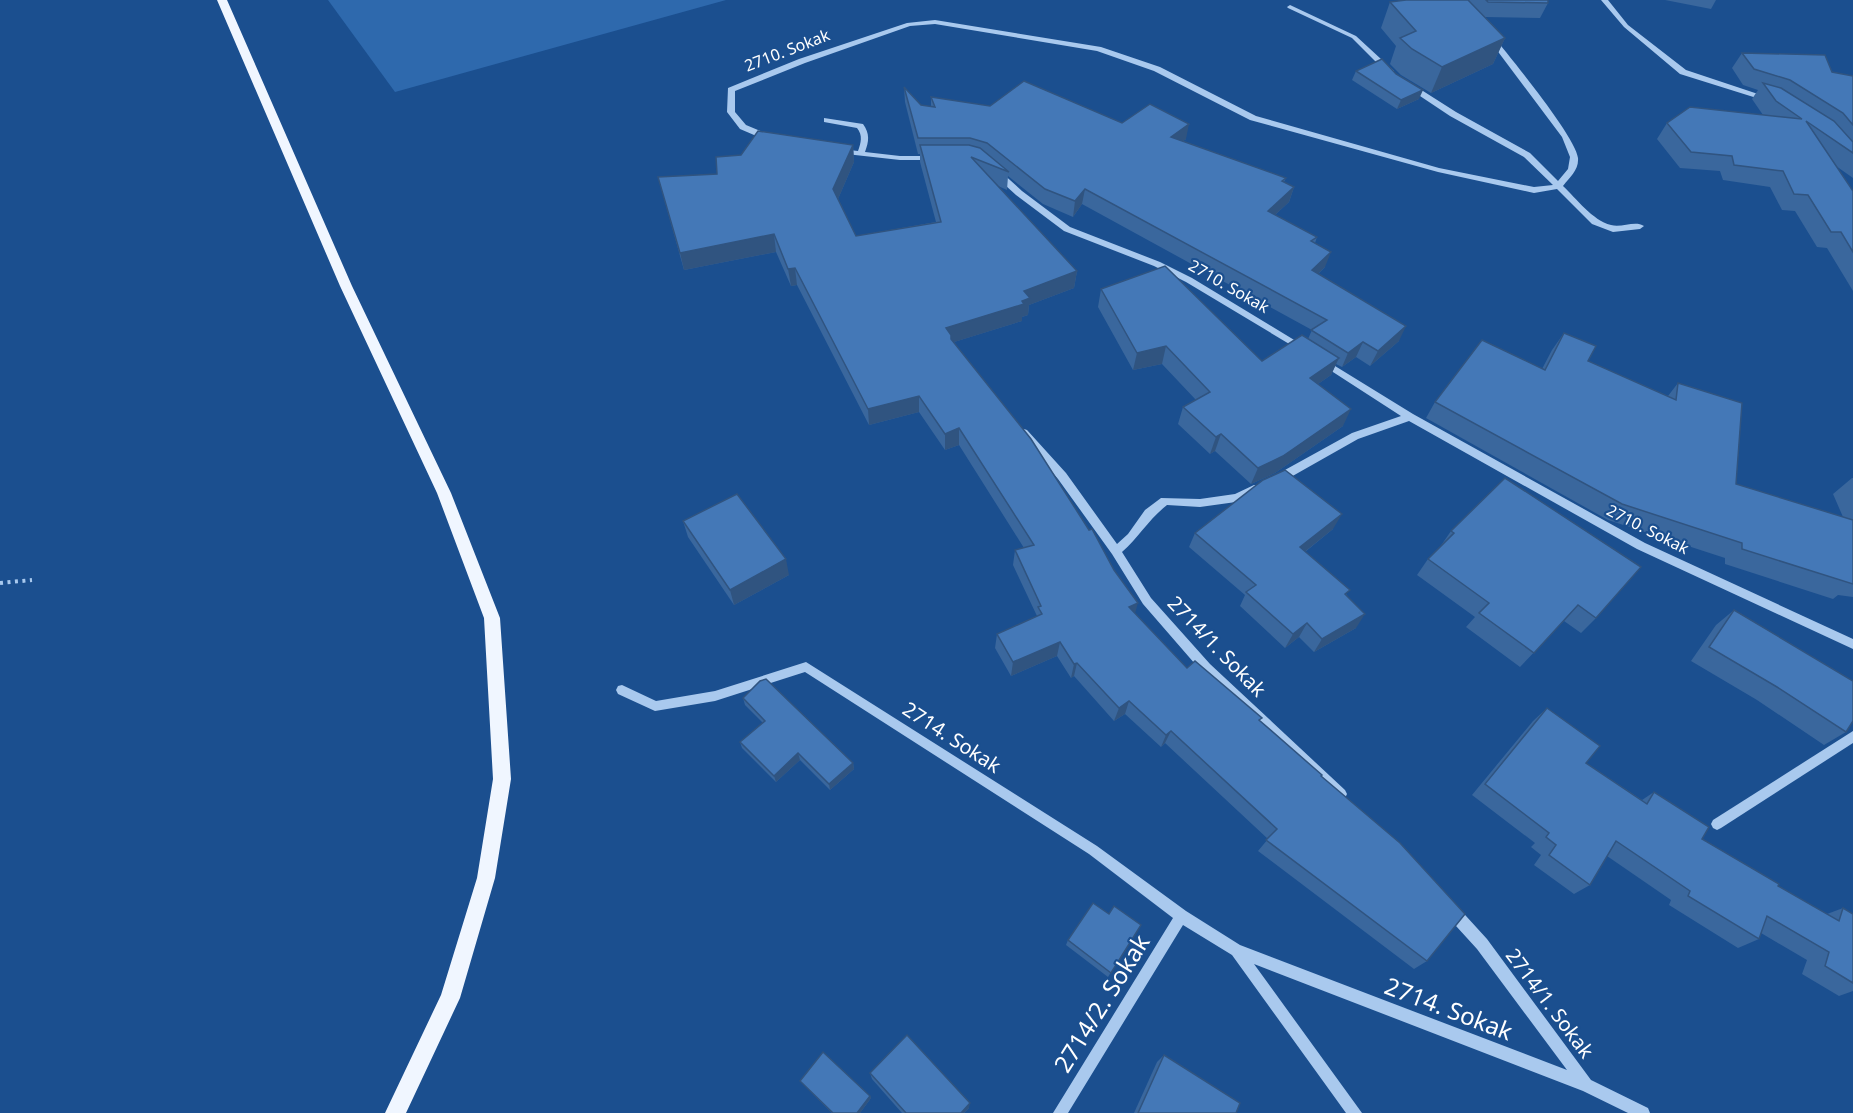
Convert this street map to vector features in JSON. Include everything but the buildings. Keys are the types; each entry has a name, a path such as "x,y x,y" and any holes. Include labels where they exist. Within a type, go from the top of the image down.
{"main road":[{"path":"222,0 346,286 444,493 492,618 502,779 486,878 450,998 395,1113"}],"street":[{"path":"1604,0 1626,26 1683,72 1774,100"},
{"path":"1290,7 1354,38 1397,79 1453,114 1527,155 1595,222 1613,229 1640,226"},
{"name":"2710. Sokak","path":"773,140 743,127 731,112 731,90 802,61 909,24 935,22 1098,49 1157,69 1253,118 1438,170 1534,190 1557,186"},
{"path":"1488,34 1566,137 1574,157 1572,170 1557,186"},
{"path":"827,120 860,126 864,131 865,141 861,153"},
{"path":"827,149 900,158 945,157"},
{"name":"2710. Sokak","path":"992,169 1067,229 1157,264 1189,280 1410,417 1641,546 1853,644"},
{"path":"1116,551 1132,537 1149,513 1165,501 1200,503 1236,498 1293,472 1355,436 1410,417"},
{"name":"2714/1. Sokak","path":"1017,424 1062,476 1116,551 1147,601 1206,668 1346,799"},
{"name":"2714. Sokak","path":"622,690 655,706 715,696 806,667 1093,850 1181,916 1236,950 1587,1085 1643,1113"},
{"path":"1717,824 1853,736"},
{"name":"2714/1. Sokak","path":"1443,901 1482,944 1587,1085"},
{"name":"2714/2. Sokak","path":"1060,1113 1181,916"},
{"name":"2714. Sokak","path":"1236,950 1355,1113"}],"path":[{"path":"0,583 32,580"}],"shaded area":[{"path":"328,0 726,0 395,92"}]}
